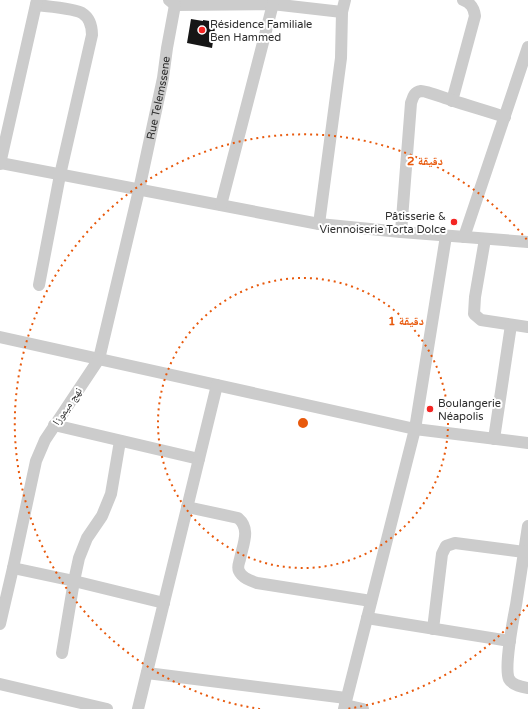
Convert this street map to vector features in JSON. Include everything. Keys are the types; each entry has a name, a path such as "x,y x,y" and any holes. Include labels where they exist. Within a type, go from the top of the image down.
{"street":[{"path":"319,224 341,58 342,12 345,0"},
{"path":"452,101 475,16 473,7 463,0"},
{"path":"39,285 60,175 92,35 92,29 90,21 82,13 36,2 0,164 60,175 221,205 319,224 528,242"},
{"path":"172,3 273,2 342,12"},
{"path":"221,205 273,2"},
{"name":"Rue Telemssene","path":"140,190 162,78 172,3"},
{"path":"464,237 528,47"},
{"path":"401,232 410,111 413,97 416,93 422,91 505,117"},
{"name":"نهج ميموزا","path":"0,624 8,575 36,461 45,440 54,425 99,359 140,190"},
{"path":"345,704 415,429 446,236"},
{"path":"485,239 474,314 481,320 528,327"},
{"path":"494,439 512,325"},
{"path":"0,337 415,429 528,443"},
{"path":"138,709 217,385"},
{"path":"54,425 199,459"},
{"path":"62,652 74,581 80,558 87,538 102,516 111,494 120,441"},
{"path":"187,507 238,518 242,521 245,526 246,533 238,566 239,572 249,580 257,583 371,602"},
{"path":"528,526 510,641 508,667 508,677 510,681 521,687 528,688"},
{"path":"433,629 442,554 446,546 455,543 524,552"},
{"path":"8,575 74,581 164,603"},
{"path":"367,618 510,641"},
{"path":"147,673 345,704 363,709"},
{"path":"0,684 107,709"}],"building":[{"name":"Résidence Familiale Ben Hammed","path":"191,19 216,22 212,48 187,43"}],"place":[{"name":"Résidence Familiale Ben Hammed","path":"202,30"},
{"name":"Pâtisserie & Viennoiserie Torta Dolce","path":"454,222"},
{"name":"Boulangerie Néapolis","path":"430,409"}]}
